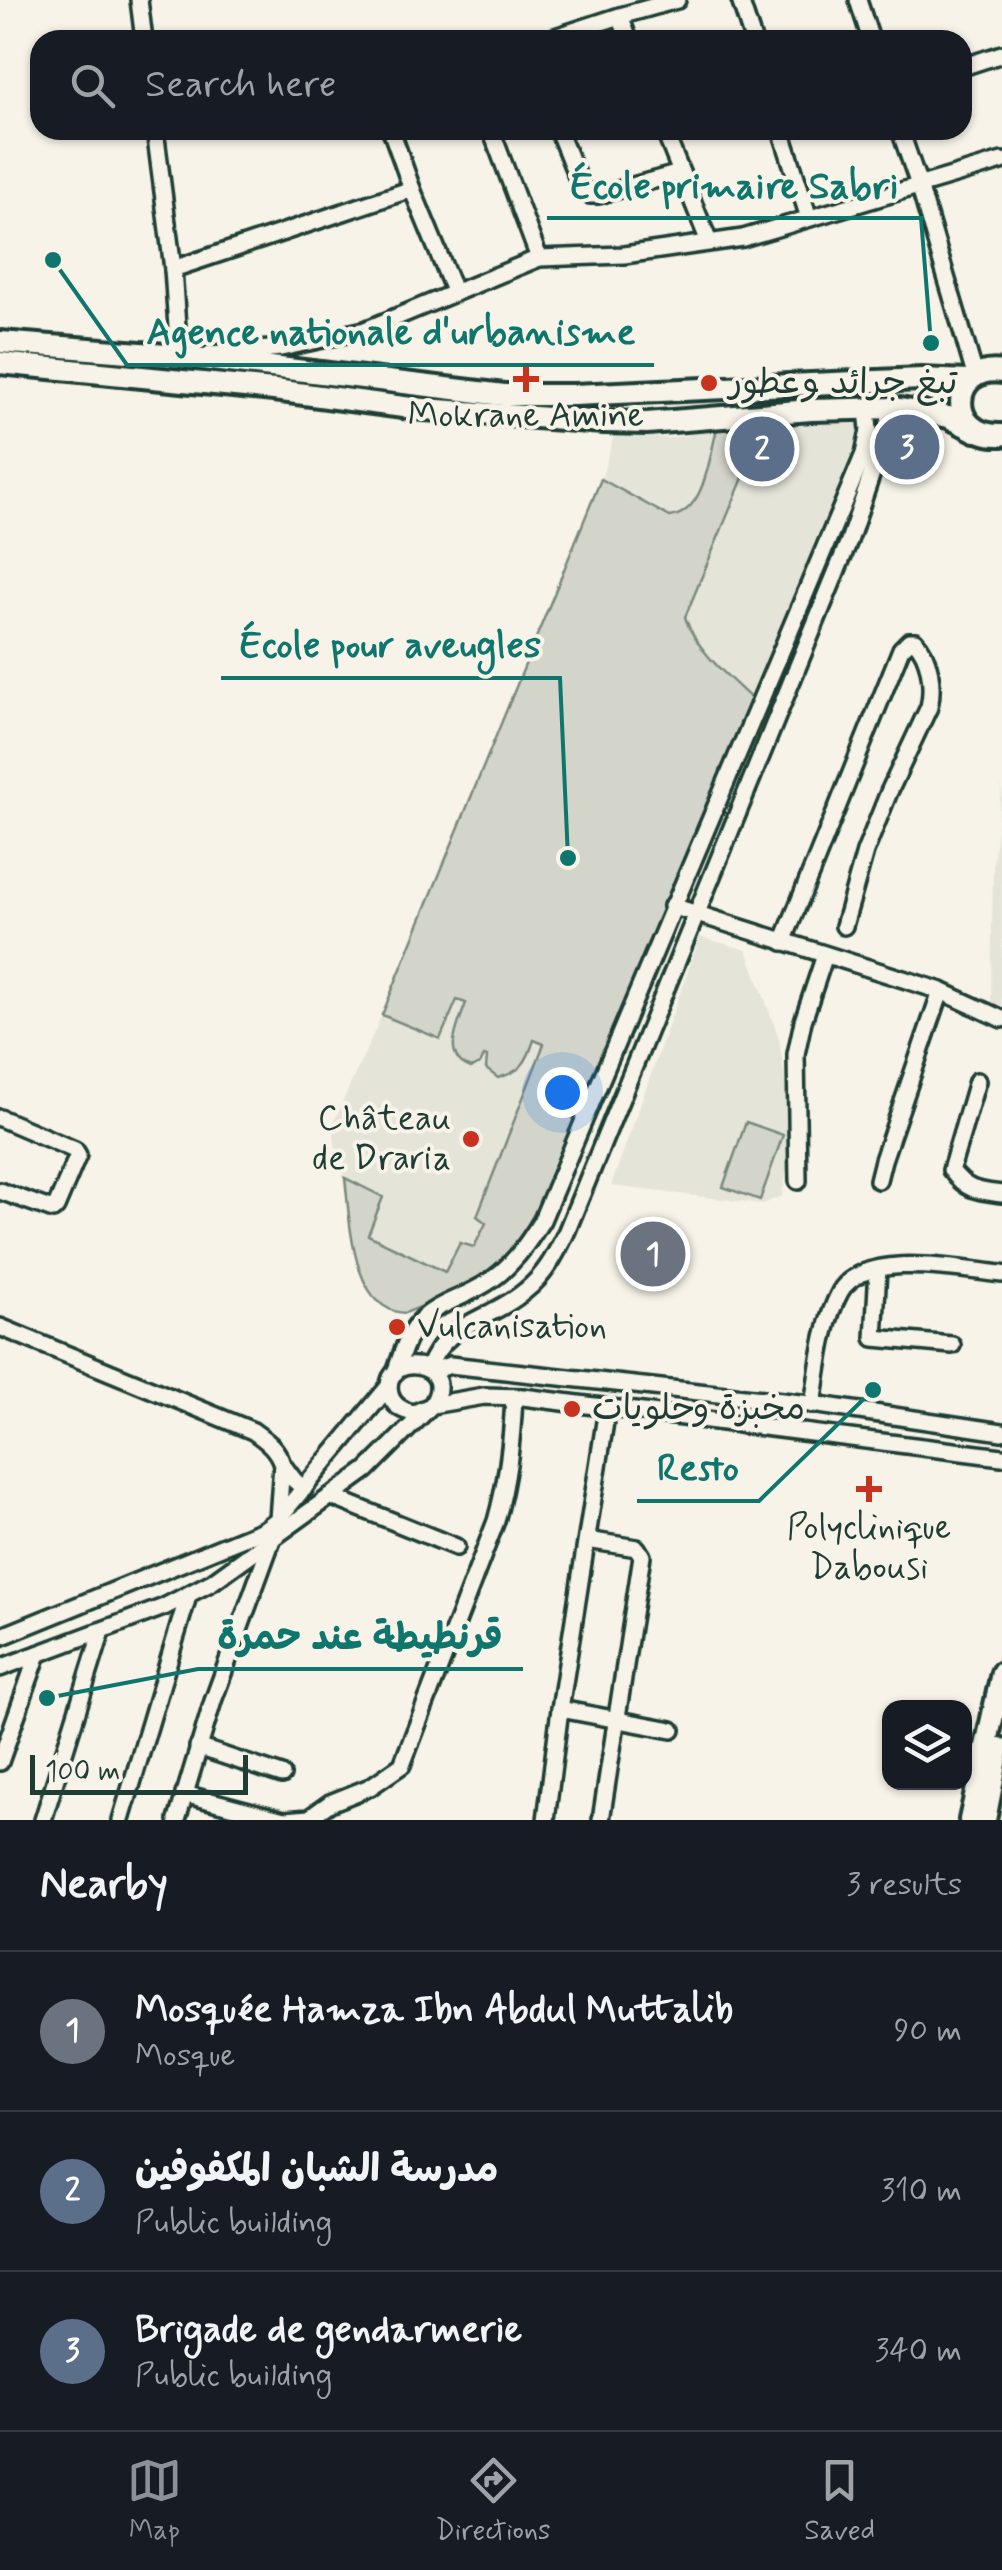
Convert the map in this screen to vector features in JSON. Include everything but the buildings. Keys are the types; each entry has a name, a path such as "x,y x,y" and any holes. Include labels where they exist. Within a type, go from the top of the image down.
{"main road":[{"path":"0,342 179,356 504,395 972,378 991,370 1002,372"},
{"path":"0,362 411,408 604,422 647,423 811,410 894,408 950,417 988,436 1002,435"},
{"path":"972,378 961,409 976,431"},
{"path":"970,1820 1002,1673"},
{"path":"985,1820 1002,1735"}],"street":[{"path":"139,0 143,30"},
{"path":"577,30 677,0"},
{"path":"740,0 750,30"},
{"path":"858,0 868,30"},
{"path":"620,16 625,30"},
{"path":"972,64 1002,54"},
{"path":"157,140 179,356 282,348 336,337 365,330 539,258 624,255 744,238 1002,161"},
{"path":"395,140 454,291"},
{"path":"494,140 539,258"},
{"path":"562,140 582,189 590,194 599,195 680,173"},
{"path":"668,140 709,242"},
{"path":"784,140 808,218"},
{"path":"903,140 972,378"},
{"path":"173,269 412,189"},
{"path":"430,1370 434,1354 452,1332 522,1294 549,1267 566,1233 849,542 894,408"},
{"path":"868,409 870,430 864,454 542,1220 524,1249 486,1284 437,1308 418,1323 392,1380 392,1399 401,1409 414,1413 431,1405 484,1396 514,1396 1002,1457"},
{"path":"783,942 901,648 915,641 926,655 932,696 866,852 844,926"},
{"path":"672,906 941,991 1002,1020"},
{"path":"798,1181 796,1054 802,1021 825,955"},
{"path":"878,1180 941,991"},
{"path":"976,1081 951,1170 963,1186 1002,1194"},
{"path":"0,1118 75,1150 78,1156 53,1210 0,1191"},
{"path":"813,1405 825,1335 841,1289 857,1275 900,1264 1002,1274"},
{"path":"878,1270 874,1338 952,1345"},
{"path":"0,1327 253,1431 270,1443 304,1489"},
{"path":"0,1636 263,1530 278,1519 407,1365 419,1364 436,1378 438,1390 431,1405 367,1470 212,1582 188,1596 102,1631 0,1668"},
{"path":"430,1370 450,1365 813,1405 1001,1432 1002,1413"},
{"path":"184,1794 285,1820 308,1818 330,1803 370,1787 402,1764 496,1521 511,1452 514,1396"},
{"path":"546,1820 606,1408"},
{"path":"278,1519 282,1464"},
{"path":"330,1496 456,1548"},
{"path":"177,1820 213,1700 273,1538"},
{"path":"587,1540 638,1548 642,1556 600,1820"},
{"path":"121,1820 188,1596"},
{"path":"43,1820 102,1631"},
{"path":"0,1762 38,1654"},
{"path":"560,1710 672,1730"},
{"path":"198,1747 282,1775"}],"shaded area":[{"path":"856,421 862,441 542,1209 405,1313 394,1312 380,1304 362,1279 333,1123 382,1015 601,479 614,436 671,438 717,429"},
{"path":"765,425 685,617 705,653 755,702 542,1209 519,1244 472,1287 405,1313 387,1308 364,1280 357,1260 345,1178 383,1197 368,1235 445,1272 460,1243 474,1247 486,1223 477,1216 544,1044 534,1040 522,1065 498,1078 486,1069 487,1057 471,1068 456,1056 454,1039 466,1003 457,1000 440,1039 382,1015 601,479 670,517 682,513 698,495 717,429"},
{"path":"1002,785 1002,1005 991,1003 993,863"},
{"path":"700,937 747,950 779,1038 793,1140 782,1196 763,1204 611,1186"},
{"path":"746,1122 783,1135 760,1200 723,1187"}],"place":[{"name":"Agence nationale d'urbanisme","path":"53,260"},
{"name":"École primaire Sabri","path":"931,343"},
{"name":"Mokrane Amine","path":"526,379"},
{"name":"تبغ جرائد وعطور","path":"709,383"},
{"name":"Brigade de gendarmerie","path":"907,447"},
{"name":"مدرسة الشبان المكفوفين","path":"762,449"},
{"name":"École pour aveugles","path":"568,858"},
{"name":"Château de Draria","path":"471,1139"},
{"name":"Mosquée Hamza Ibn Abdul Muttalib","path":"653,1254"},
{"name":"Vulcanisation","path":"397,1327"},
{"name":"Resto","path":"873,1390"},
{"name":"مخبزة وحلويات","path":"572,1409"},
{"name":"Polyclinique Dabousi","path":"869,1489"},
{"name":"قرنطيطة عند حمرة","path":"47,1698"}]}
